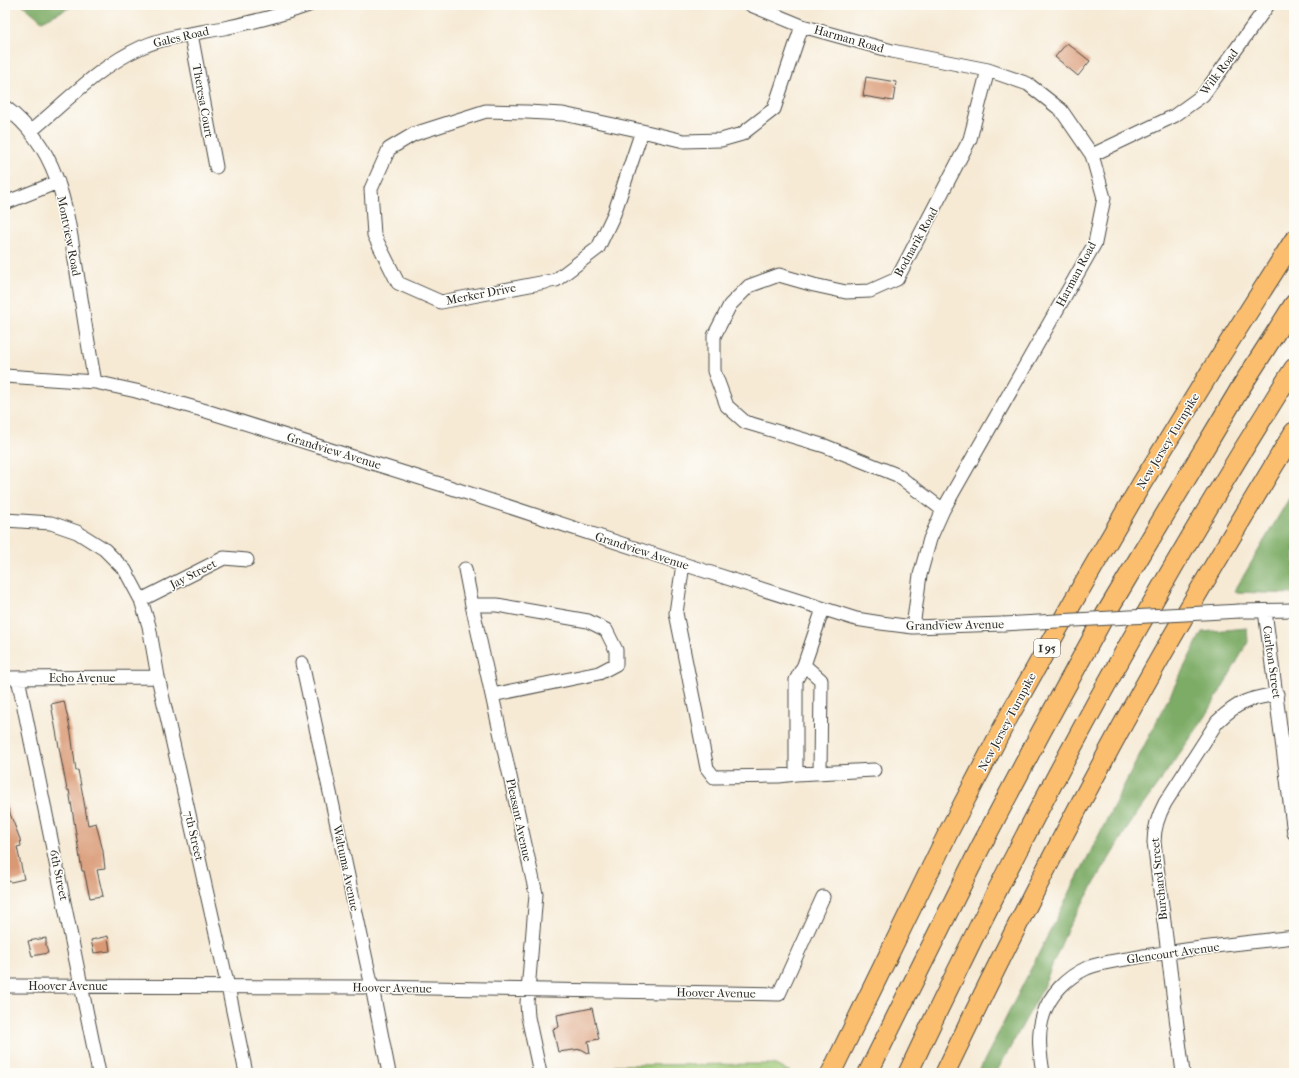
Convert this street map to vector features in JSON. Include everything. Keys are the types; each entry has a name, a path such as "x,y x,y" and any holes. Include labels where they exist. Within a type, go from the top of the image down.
{"highway":[{"name":"New Jersey Turnpike","path":"831,1073 938,854 1010,714 1142,483 1294,240"},
{"path":"868,1073 979,850 1105,615 1237,394 1294,304"},
{"path":"908,1073 953,977 1074,741 1143,617 1294,368"},
{"path":"945,1073 984,991 1101,765 1167,646 1294,432"}],"street":[{"name":"Gales Road","path":"31,131 93,78 116,62 142,47 167,39 261,21 309,5"},
{"name":"Harman Road","path":"751,5 802,26 892,51 988,70 1028,84 1061,110 1092,155 1104,198 1095,243 943,510 930,539 920,575 913,627"},
{"name":"Wilk Road","path":"1092,155 1174,116 1203,95 1268,5"},
{"name":"Merker Drive","path":"642,132 614,214 598,248 556,280 441,302 398,283 374,235 371,189 389,149 414,134 486,112 527,112 563,114 684,141 721,140 742,134 774,109 802,26"},
{"name":"Theresa Court","path":"191,34 216,167"},
{"name":"Bodnarik Road","path":"943,510 897,475 825,446 745,422 727,406 714,371 714,336 730,305 749,286 778,275 846,292 870,291 897,279 970,139 988,70"},
{"name":"Montview Road","path":"5,107 31,131 39,142 51,163 58,182 68,217 95,382"},
{"path":"5,203 58,182"},
{"name":"Grandview Avenue","path":"5,376 95,382 136,391 206,411 446,486 856,619 913,627 953,627 1240,611 1294,610"},
{"name":"7th Street","path":"5,520 51,523 77,532 104,549 125,570 141,600 149,626 158,677 246,1073"},
{"name":"Jay Street","path":"141,600 224,558 246,560"},
{"path":"683,564 676,613 707,768 714,777 779,776 820,772 874,770"},
{"name":"Pleasant Avenue","path":"465,569 536,894 527,1003 528,1017 540,1073"},
{"path":"472,605 496,605 588,621 606,630 616,650 616,664 598,673 492,696"},
{"path":"796,774 796,680 804,665 823,609"},
{"name":"Carlton Street","path":"1265,610 1294,833"},
{"name":"Waltuma Avenue","path":"302,663 372,987 389,1073"},
{"path":"804,665 821,680 820,772"},
{"name":"Echo Avenue","path":"12,678 158,677"},
{"name":"6th Street","path":"12,678 82,986 99,1073"},
{"name":"Burchard Street","path":"1183,1073 1154,842 1154,830 1158,816 1165,803 1217,722 1240,703 1277,694"},
{"name":"Hoover Avenue","path":"5,986 372,987 779,994 823,897"},
{"name":"Glencourt Avenue","path":"1043,1073 1040,1030 1043,1015 1049,1001 1059,988 1072,977 1086,969 1104,963 1168,952 1294,937"}],"green space":[{"path":"23,5 75,5 42,21"},
{"path":"1294,490 1294,594 1234,592"},
{"path":"1247,628 1248,642 1206,716 1129,825 1068,928 1040,994 996,1073 978,1073 1202,632"},
{"path":"773,1064 793,1073 616,1073 615,1065"}],"building":[{"path":"1067,43 1090,61 1078,76 1055,57"},
{"path":"866,77 896,82 893,101 863,96"},
{"path":"64,701 71,733 76,771 78,770 88,825 96,823 103,851 105,869 97,870 103,896 90,898 84,871 82,871 69,790 67,790 51,704"},
{"path":"5,801 20,839 21,846 17,847 24,879 11,882 5,879"},
{"path":"108,936 110,951 94,953 91,940"},
{"path":"46,938 48,953 32,956 28,941"},
{"path":"592,1008 599,1039 588,1041 590,1054 581,1049 558,1052 553,1029 559,1027 557,1015"}]}
